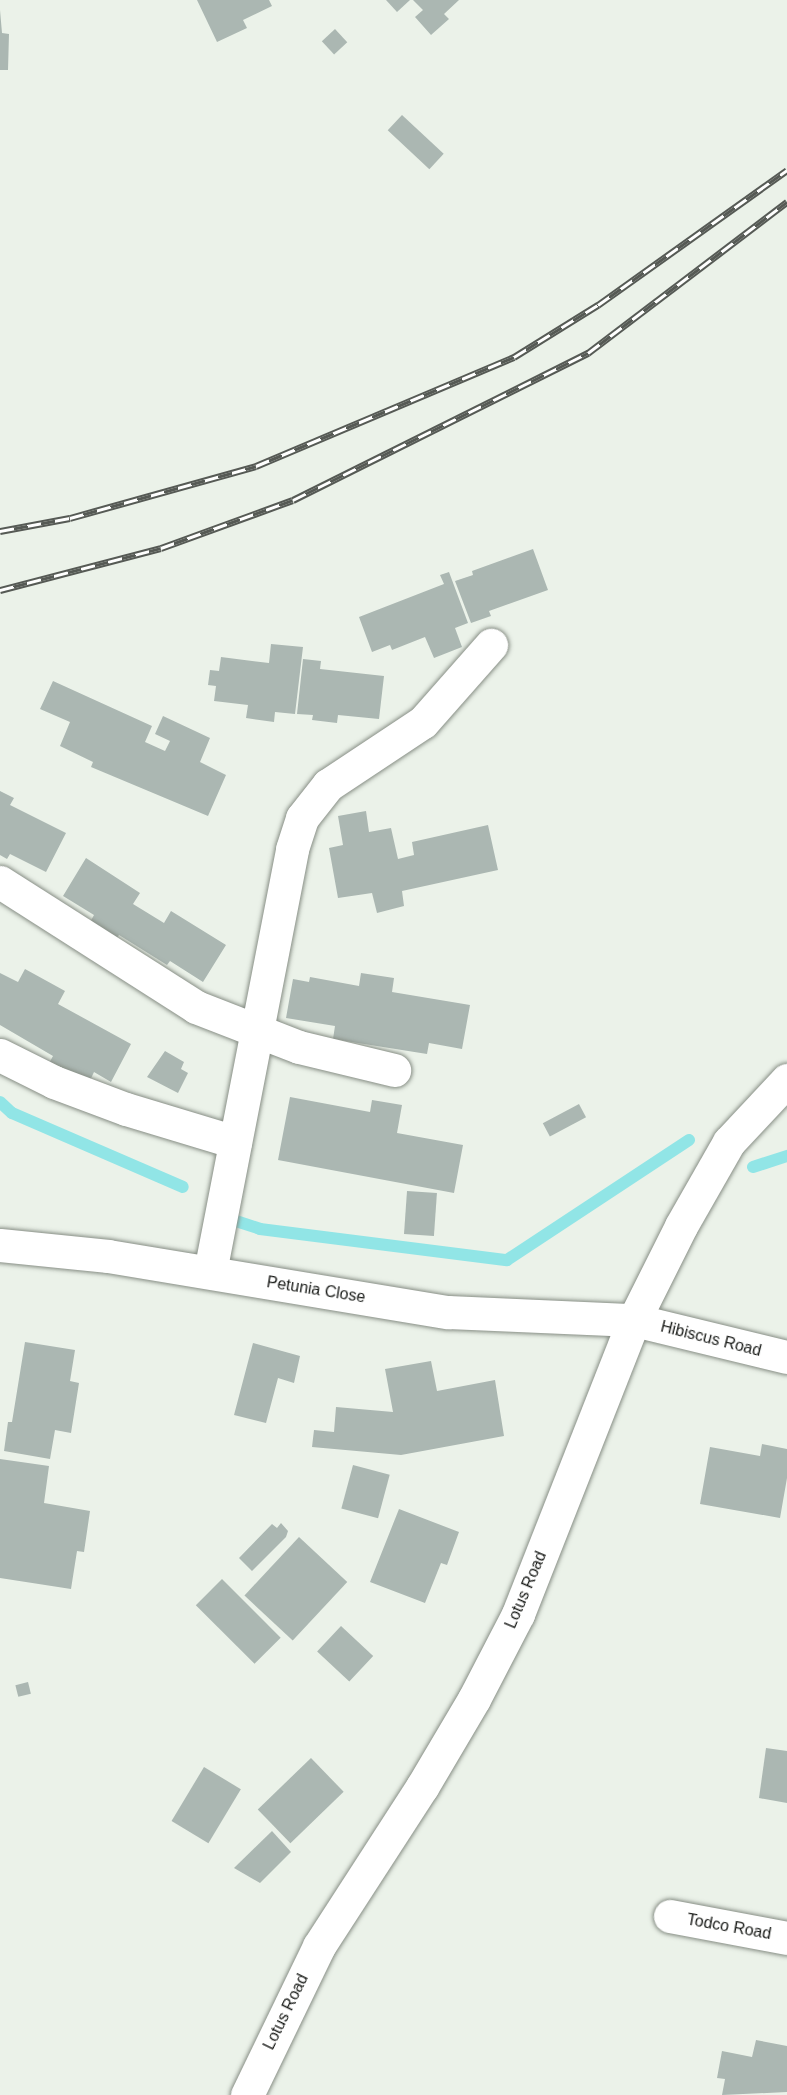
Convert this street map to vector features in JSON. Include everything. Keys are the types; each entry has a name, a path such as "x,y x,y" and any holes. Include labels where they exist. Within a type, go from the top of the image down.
{"street":[{"path":"210,1272 292,849 310,803 328,785 423,722 491,645"},
{"path":"0,882 165,990 256,1033 299,1047 394,1070"},
{"path":"0,1055 54,1082 126,1109 235,1142"},
{"name":"Lotus Road","path":"247,2095 319,1946 428,1777 518,1614 634,1320 681,1226 729,1142 787,1080"},
{"name":"Petunia Close","path":"0,1245 108,1256 448,1312 634,1320"},
{"name":"Hibiscus Road","path":"634,1320 787,1357"},
{"name":"Todco Road","path":"670,1916 787,1938"}],"building":[{"path":"197,0 269,0 272,6 243,20 247,28 217,42"},
{"path":"386,0 410,0 397,12"},
{"path":"413,0 459,0 444,14 449,19 431,35 415,17 423,10"},
{"path":"0,10 2,33 9,34 8,70 0,70"},
{"path":"335,29 347,42 334,54 322,41"},
{"path":"402,115 444,154 429,169 388,130"},
{"path":"533,549 548,590 489,611 491,616 471,623 455,581 473,575 472,571"},
{"path":"449,572 468,623 455,628 462,647 434,658 425,637 392,650 390,645 372,652 359,617 444,584 440,575"},
{"path":"271,644 303,647 295,714 275,712 274,722 246,718 248,705 214,701 216,686 208,685 210,670 219,671 221,657 269,663"},
{"path":"303,659 321,661 320,669 384,676 379,719 338,715 337,723 312,720 313,715 297,714"},
{"path":"53,681 152,726 145,742 165,751 170,741 155,734 163,716 210,738 200,762 226,775 208,816 91,767 93,762 60,746 70,722 40,709"},
{"path":"0,791 14,798 10,805 66,833 46,872 10,854 7,859 0,855"},
{"path":"366,811 369,832 391,828 398,859 414,855 412,842 488,825 498,870 402,891 404,906 377,913 372,893 338,898 329,848 343,845 338,816"},
{"path":"86,858 140,893 133,904 164,923 171,911 226,945 203,982 170,961 167,965 119,935 115,941 89,924 94,915 63,896"},
{"path":"25,969 65,991 58,1004 131,1044 111,1082 94,1072 85,1091 45,1071 53,1056 0,1025 0,973 18,982"},
{"path":"361,973 394,978 392,992 470,1005 462,1049 429,1043 427,1054 333,1039 335,1026 286,1018 293,979 309,982 310,977 359,986"},
{"path":"165,1051 184,1062 181,1069 188,1073 178,1093 147,1077"},
{"path":"290,1097 370,1112 372,1100 402,1105 397,1133 463,1145 454,1193 278,1160"},
{"path":"579,1104 586,1117 550,1136 543,1123"},
{"path":"407,1191 437,1193 434,1236 404,1234"},
{"path":"25,1342 75,1350 70,1381 79,1383 71,1433 55,1430 50,1459 4,1451 8,1422 12,1422"},
{"path":"253,1343 300,1356 294,1383 278,1378 266,1423 234,1415"},
{"path":"431,1361 437,1391 495,1380 504,1436 401,1455 312,1447 314,1430 334,1432 336,1407 393,1412 385,1369"},
{"path":"762,1444 787,1449 787,1478 780,1518 700,1504 710,1447 760,1456"},
{"path":"0,1459 49,1466 44,1503 90,1511 84,1552 77,1551 71,1589 0,1578"},
{"path":"353,1465 390,1475 378,1518 341,1508"},
{"path":"399,1509 459,1532 447,1565 441,1563 425,1603 370,1582"},
{"path":"281,1523 288,1531 286,1537 252,1571 239,1558 272,1524 277,1528"},
{"path":"299,1537 347,1582 293,1641 244,1596"},
{"path":"222,1579 281,1638 255,1664 196,1605"},
{"path":"341,1626 373,1656 349,1682 317,1652"},
{"path":"28,1682 31,1694 18,1697 15,1685"},
{"path":"766,1748 787,1751 787,1803 759,1798"},
{"path":"311,1758 344,1792 290,1843 258,1809"},
{"path":"204,1767 241,1789 208,1843 172,1821"},
{"path":"272,1831 291,1852 260,1883 234,1868"},
{"path":"756,2040 787,2046 787,2092 722,2095 725,2079 717,2078 722,2051 752,2057"}],"waterway":[{"path":"0,1102 12,1113 183,1187"},
{"path":"236,1221 260,1229 507,1260 689,1140"},
{"path":"753,1167 787,1156"}],"railway":[{"path":"0,531 70,518 256,466 514,357 598,305 787,170"},
{"path":"0,590 161,548 293,500 588,353 787,202"}]}
